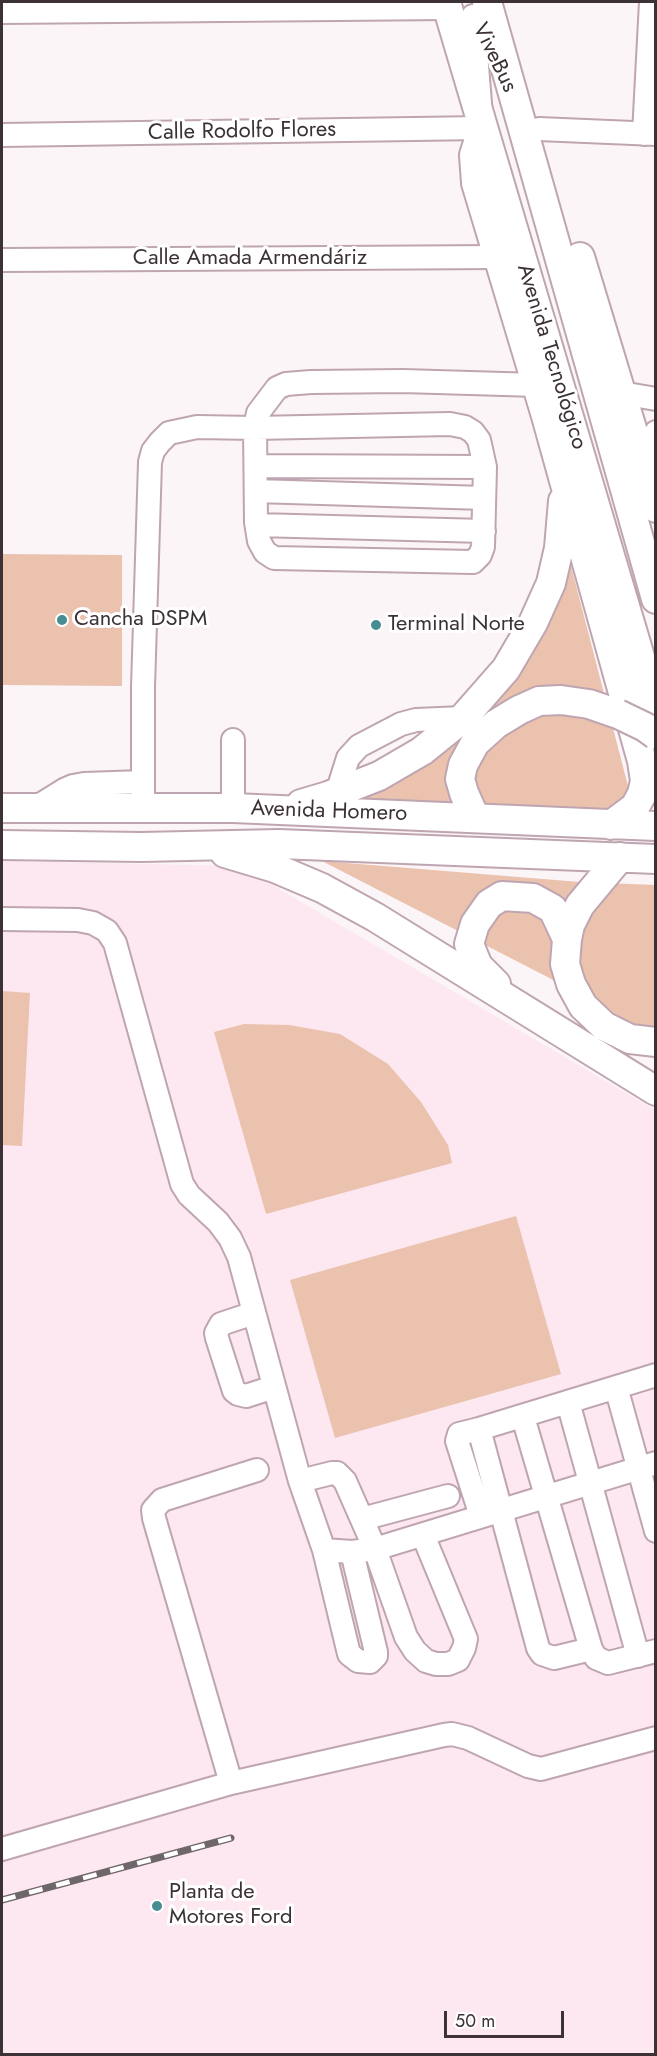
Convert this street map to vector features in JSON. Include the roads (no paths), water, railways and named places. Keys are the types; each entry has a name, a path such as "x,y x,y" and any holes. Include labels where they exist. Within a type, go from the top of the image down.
{"main road":[{"name":"Avenida Tecnológico","path":"465,6 530,121 656,599"},
{"name":"Avenida Tecnológico","path":"465,6 482,128 656,711"},
{"path":"530,121 549,154 656,508"},
{"path":"482,128 474,155 475,175 649,769 642,794 635,807 619,826"},
{"path":"283,810 337,793 379,776 422,751 464,718 506,669 533,623 551,583 559,548 563,478"},
{"path":"475,818 460,779 463,765 475,743 496,724 519,710 539,701 561,700 589,704 618,714 656,735"},
{"path":"141,847 143,795"},
{"name":"Avenida Homero","path":"2,808 35,808 143,795 233,808 656,826"},
{"name":"Avenida Homero","path":"2,845 141,847 343,845 638,858"},
{"path":"200,846 275,868 322,888 375,917 656,1091"},
{"path":"638,858 580,905 570,925 566,964 571,984 583,1006 604,1026 630,1039 656,1042"},
{"path":"532,1014 501,990 478,966 469,944 475,924 489,904 502,896 533,898 553,909 567,939"}],"street":[{"path":"530,121 650,134 651,2"},
{"path":"2,12 465,6"},
{"name":"Calle Rodolfo Flores","path":"2,135 482,128"},
{"name":"Calle Amada Armendáriz","path":"2,260 498,257"},
{"path":"143,795 143,687 150,462 153,451 169,433 197,427 255,428 450,424 465,427 479,440 485,467 483,547 480,555 473,562 287,560 274,558 265,552 259,541 257,525 255,428 258,413 277,388 286,384 311,381 537,385"},
{"path":"621,393 656,399"},
{"path":"641,459 656,432"},
{"path":"256,466 485,467"},
{"path":"256,491 484,498"},
{"path":"257,525 484,531"},
{"path":"233,740 233,808"},
{"path":"2,919 78,920 93,923 107,931 115,943 182,1184 189,1195 218,1222 230,1238 239,1257 300,1481 324,1550 349,1654 357,1661 370,1662 376,1656 376,1652 352,1552"},
{"path":"254,1313 221,1324 216,1333 217,1338 234,1391 246,1396 274,1387"},
{"path":"591,1649 554,1658 542,1654 538,1648 491,1512 479,1429 656,1375"},
{"path":"616,1387 647,1465 656,1531"},
{"path":"523,1417 591,1649 596,1658 608,1663 647,1653 568,1402"},
{"path":"324,1550 352,1552 375,1549 647,1465"},
{"path":"231,1784 153,1518 153,1510 162,1500 257,1470"},
{"path":"300,1481 332,1473 345,1480 375,1549 406,1637 415,1651 426,1661 448,1664 458,1660 466,1639 423,1535"},
{"path":"362,1519 448,1496"},
{"path":"2,1849 231,1784 444,1735 452,1734 468,1738 528,1766 541,1768 656,1737"}],"railway":[{"path":"2,1900 231,1838"}],"place":[{"name":"Cancha DSPM","path":"62,620"},
{"name":"Terminal Norte","path":"376,625"},
{"name":"Planta de Motores Ford","path":"157,1906"}]}
